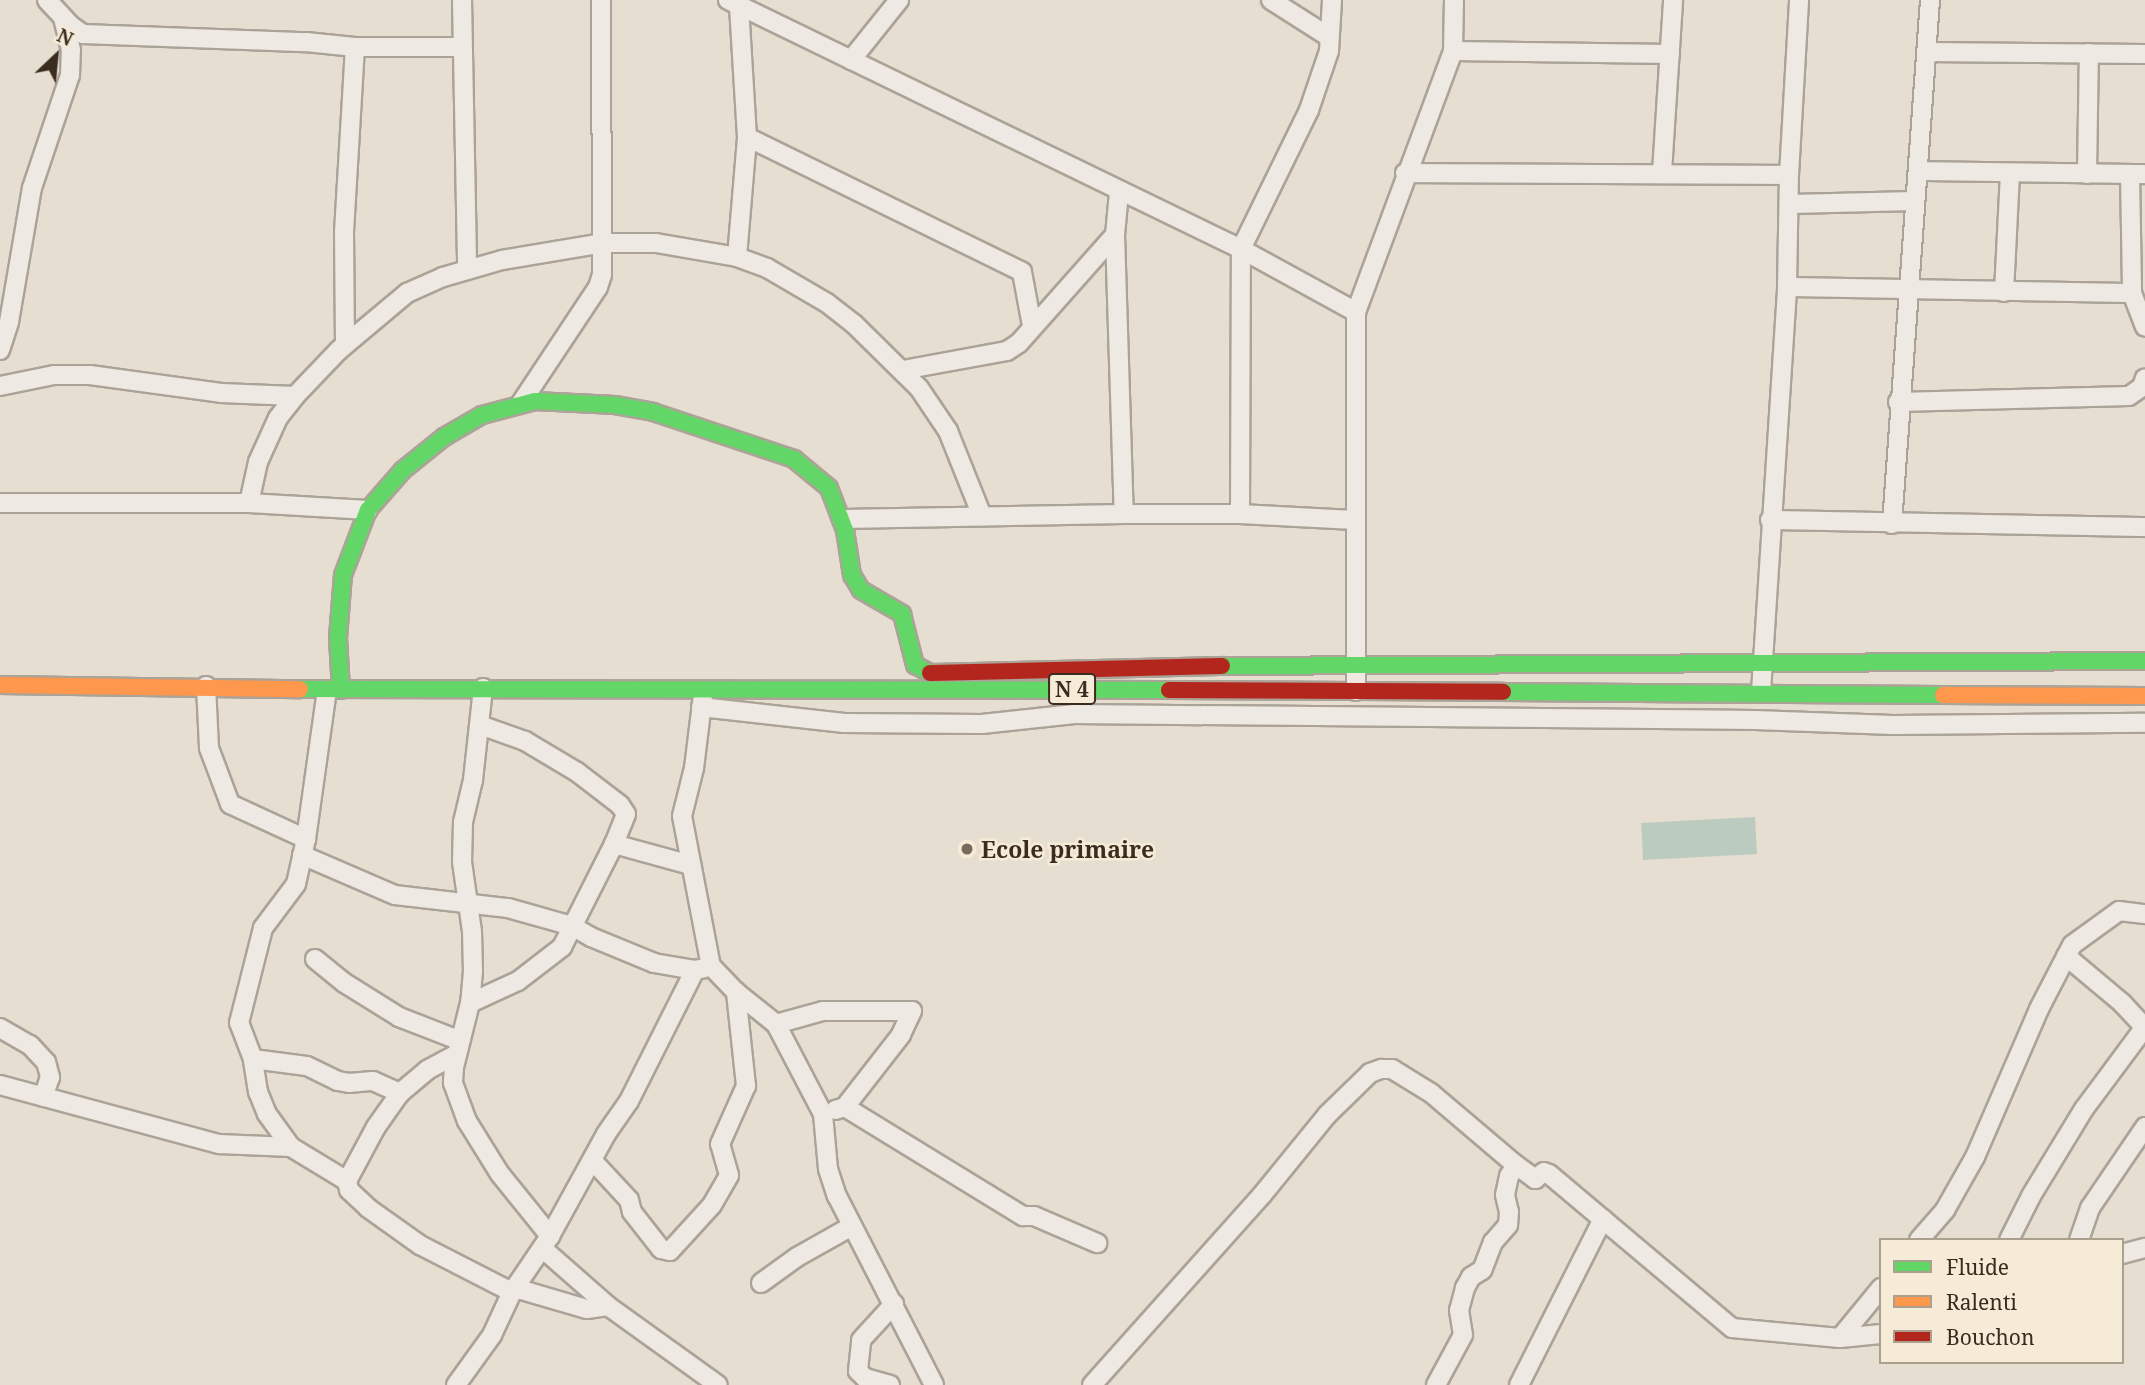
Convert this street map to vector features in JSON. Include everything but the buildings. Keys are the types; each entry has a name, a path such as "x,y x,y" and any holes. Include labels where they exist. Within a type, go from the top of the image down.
{"main road":[{"path":"334,690 342,575 368,510 403,470 444,437 482,415 522,403 556,401 615,405 653,412 788,456 830,488 842,519 852,575 861,590 902,614 915,665 925,673 1356,663 1763,665 2145,662"},
{"name":"N 4","path":"0,685 334,690 705,688 2145,696"}],"street":[{"path":"47,0 63,6"},
{"path":"462,0 467,269"},
{"path":"522,403 598,287 604,243 601,0"},
{"path":"851,60 899,0"},
{"path":"1271,0 1329,37"},
{"path":"1240,514 1241,249 1309,110 1324,68 1332,0"},
{"path":"1356,691 1356,312 1405,173 1453,51 1454,0"},
{"path":"1662,172 1673,0"},
{"path":"1761,692 1787,287 1789,175 1799,0"},
{"path":"1892,524 1898,402 1930,0"},
{"path":"733,3 747,136 737,257"},
{"path":"733,3 1241,249 1356,312"},
{"path":"63,6 70,26 83,34 306,42 355,47 461,47"},
{"path":"0,351 9,322 6,291 32,188 70,75 71,50 63,6"},
{"path":"345,345 344,232 355,47"},
{"path":"1453,51 1670,54"},
{"path":"1927,52 2145,54"},
{"path":"2087,174 2090,53"},
{"path":"747,136 1022,272 1032,326"},
{"path":"1918,171 2137,174 2132,293 2145,327"},
{"path":"1405,173 1662,172 1789,175"},
{"path":"2004,292 2010,173"},
{"path":"1119,192 1115,235 1124,514"},
{"path":"1790,204 1915,201"},
{"path":"903,370 1007,351 1115,235"},
{"path":"249,503 258,462 278,418 295,396 345,345 407,293 467,269 604,243 668,244 737,257 800,285 827,303 903,370 919,388 948,431 982,516"},
{"path":"1787,287 2132,293"},
{"path":"0,386 54,375 90,375 221,393 295,396"},
{"path":"1898,402 2129,396 2142,387 2145,378"},
{"path":"0,503 249,503 368,510"},
{"path":"842,519 1240,514 1355,520"},
{"path":"1770,520 2145,527"},
{"path":"206,686 209,748 230,804 394,895 508,908 572,926 591,937 654,963 703,968 776,1024 823,1114 828,1169 837,1196 934,1385"},
{"path":"483,688 473,780 463,821 462,862 474,944 470,1003 453,1083 467,1121 546,1242 608,1306 718,1385"},
{"path":"456,1385 492,1335 513,1290 546,1242 703,968 691,865 681,808 694,768 705,688"},
{"path":"334,690 294,888 263,928 243,999 240,1031 253,1059 258,1092 267,1114 290,1147 347,1181 351,1192 368,1208 420,1245 513,1290 587,1309 608,1306"},
{"path":"701,707 844,723 982,724 1074,714 1636,718 1894,725 2145,723"},
{"path":"470,1003 518,981 562,947 614,844 626,814 620,805 578,772 525,741 480,725"},
{"path":"614,844 691,865"},
{"path":"1921,1238 1945,1210 1975,1157 2028,1032 2077,938 2119,911 2145,914"},
{"path":"2010,1238 2031,1195 2084,1109 2145,1027 2122,1003 2066,956"},
{"path":"315,960 343,982 403,1019 459,1048"},
{"path":"592,1160 629,1200 632,1212 661,1249 670,1251 712,1205 729,1175 720,1144 746,1086 736,992"},
{"path":"776,1024 823,1012 912,1011 901,1035 845,1107 823,1114"},
{"path":"0,1028 30,1045 46,1062 50,1077 43,1097"},
{"path":"347,1181 376,1127 400,1093 459,1048"},
{"path":"253,1059 307,1066 338,1081 373,1081 400,1093"},
{"path":"1092,1385 1262,1195 1327,1115 1370,1073 1381,1069 1392,1069 1413,1080 1535,1179 1544,1172 1549,1174 1732,1328 1840,1338 1879,1334"},
{"path":"0,1085 219,1144 290,1147"},
{"path":"845,1107 1023,1216 1034,1216 1097,1243"},
{"path":"2080,1238 2091,1208 2145,1127"},
{"path":"1436,1385 1463,1335 1459,1310 1468,1281 1482,1270 1493,1242 1508,1224 1510,1212 1505,1195 1509,1176 1516,1165"},
{"path":"1519,1385 1603,1219"},
{"path":"761,1283 797,1257 852,1226"},
{"path":"2124,1253 2145,1248"},
{"path":"1840,1338 1879,1290"},
{"path":"890,1385 865,1378 858,1371 861,1340 894,1304"}],"shaded area":[{"path":"1755,817 1757,854 1643,860 1641,823"}],"traffic: fast":[{"path":"341,690 338,638 343,575 368,510 403,470 444,437 482,415 535,401 615,405 653,412 794,459 829,488 845,530 852,575 861,590 902,614 915,665 930,673"},
{"path":"1222,666 2145,661"},
{"path":"300,689 1169,690"},
{"path":"1503,692 1943,695"}],"traffic: slow":[{"path":"0,685 300,689"},
{"path":"1943,695 2145,696"}],"traffic: jam":[{"path":"930,673 1222,666"},
{"path":"1169,690 1503,692"}],"place":[{"name":"Ecole primaire","path":"967,849"}]}
